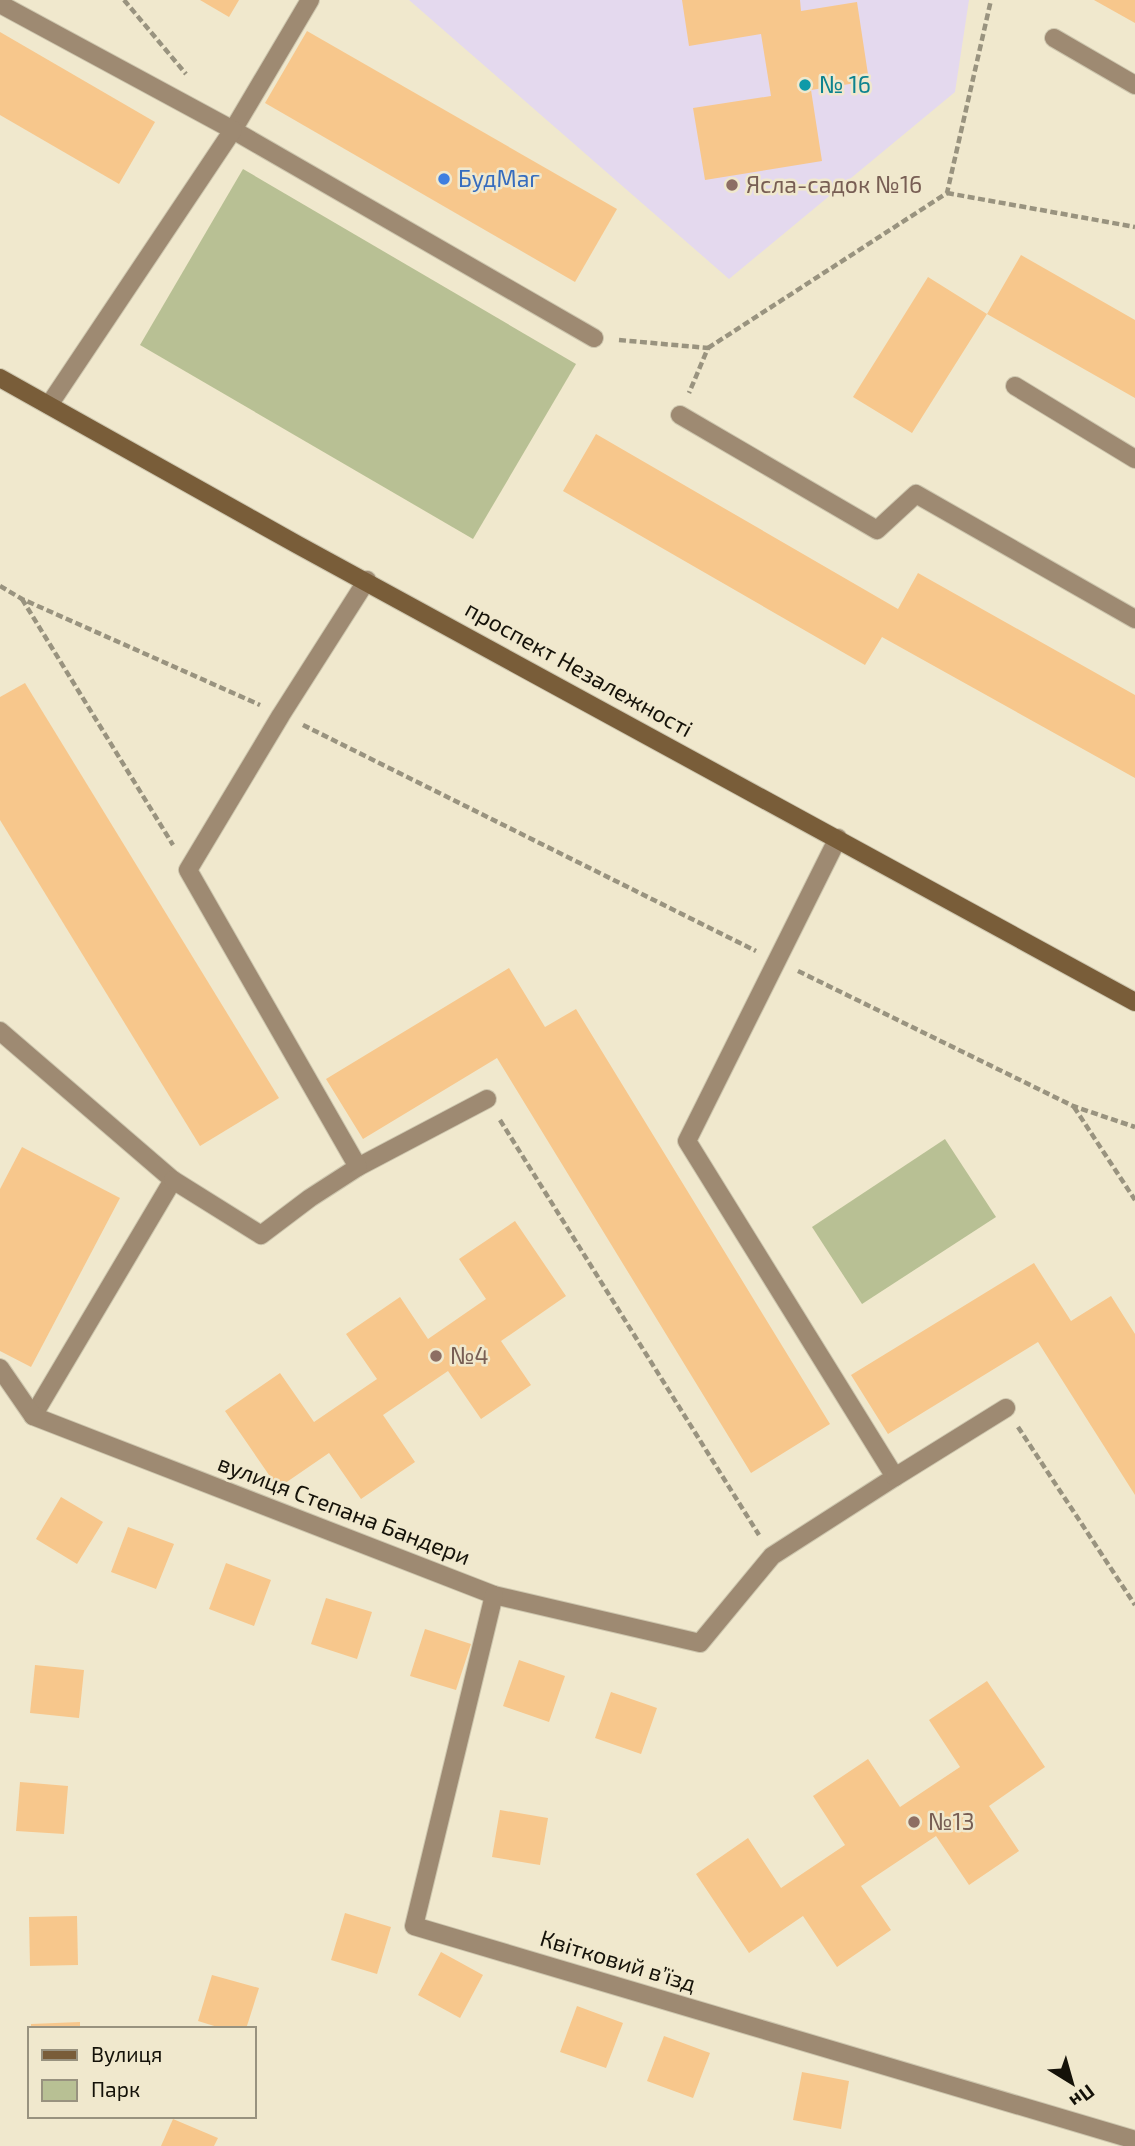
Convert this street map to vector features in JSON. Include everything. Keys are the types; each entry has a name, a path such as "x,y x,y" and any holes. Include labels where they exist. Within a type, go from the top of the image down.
{"street":[{"path":"49,405 233,130 310,0"},
{"path":"0,4 233,130 594,338"},
{"path":"1054,38 1135,85"},
{"name":"проспект Незалежності","path":"0,378 1135,1002"},
{"path":"1015,386 1135,459"},
{"path":"680,415 877,530 916,494 1135,619"},
{"path":"358,1167 188,870 281,715 368,580"},
{"path":"838,838 687,1141 895,1477"},
{"path":"0,1031 173,1181 261,1235 310,1198 358,1167 487,1099"},
{"path":"0,1368 33,1416 173,1181"},
{"path":"0,1368 0,1378"},
{"path":"772,1556 1006,1408"},
{"name":"вулиця Степана Бандери","path":"33,1416 494,1595 700,1643 772,1556"},
{"name":"Квітковий в’їзд","path":"494,1595 414,1926 1135,2140"}],"path":[{"path":"124,0 191,80"},
{"path":"947,193 991,0"},
{"path":"680,415 708,348 947,193 1135,227"},
{"path":"594,338 708,348"},
{"path":"0,586 22,599 281,715 1073,1106 1135,1127"},
{"path":"22,599 188,870"},
{"path":"487,1099 772,1556"},
{"path":"1073,1106 1135,1200"},
{"path":"1006,1408 1135,1605"}],"shaded area":[{"name":"Ясла-садок №16","path":"409,0 969,0 955,92 729,279"}],"green space":[{"path":"243,169 576,364 473,539 140,345"},
{"path":"945,1139 996,1217 862,1304 812,1227"}],"building":[{"path":"200,0 239,0 229,17"},
{"name":"№ 16","path":"682,0 800,0 801,11 857,2 869,81 811,90 822,161 705,180 693,108 771,96 761,34 689,46"},
{"path":"1094,0 1135,0 1135,23"},
{"path":"307,31 617,209 575,282 265,103"},
{"path":"0,32 155,122 119,184 0,115"},
{"path":"1021,255 1135,320 1135,398 987,314"},
{"path":"928,277 987,314 912,433 853,397"},
{"path":"596,434 898,609 918,573 1135,695 1135,778 882,637 865,665 563,491"},
{"path":"25,683 279,1098 200,1146 0,820 0,697"},
{"path":"509,968 545,1027 576,1009 830,1424 751,1473 497,1058 363,1139 326,1079"},
{"path":"22,1147 120,1198 31,1367 0,1351 0,1189"},
{"name":"№4","path":"515,1221 566,1296 501,1341 531,1385 481,1419 448,1371 383,1415 415,1462 361,1499 329,1453 278,1488 225,1411 280,1373 314,1422 377,1379 346,1334 400,1297 428,1339 486,1299 459,1259"},
{"path":"1034,1263 1071,1321 1111,1296 1135,1334 1135,1495 1038,1342 888,1434 851,1375"},
{"path":"61,1497 103,1522 77,1564 36,1539"},
{"path":"128,1527 174,1544 156,1589 111,1572"},
{"path":"226,1563 271,1580 254,1626 209,1609"},
{"path":"326,1598 372,1612 357,1659 311,1644"},
{"path":"425,1629 471,1644 456,1690 410,1676"},
{"path":"519,1660 565,1676 549,1722 503,1706"},
{"path":"35,1665 84,1670 79,1718 30,1713"},
{"name":"№13","path":"987,1681 1045,1767 989,1806 1019,1851 969,1885 936,1836 861,1886 891,1930 837,1967 803,1916 749,1953 696,1874 748,1838 781,1888 845,1845 813,1796 868,1759 900,1807 960,1767 929,1720"},
{"path":"611,1692 657,1708 641,1754 595,1738"},
{"path":"20,1782 68,1786 64,1834 16,1831"},
{"path":"500,1810 548,1818 540,1865 492,1857"},
{"path":"345,1913 391,1927 377,1974 331,1960"},
{"path":"77,1916 78,1965 30,1966 29,1917"},
{"path":"441,1952 483,1975 460,2018 418,1995"},
{"path":"212,1975 259,1988 247,2027 218,2027 198,2021"},
{"path":"577,2006 623,2023 606,2068 560,2052"},
{"path":"80,2022 80,2027 31,2027 31,2024"},
{"path":"664,2036 710,2053 693,2098 647,2081"},
{"path":"802,2072 849,2081 841,2129 793,2120"},
{"path":"173,2119 218,2138 214,2146 161,2146"}],"place":[{"name":"№ 16","path":"805,85"},
{"name":"БудМаг","path":"444,179"},
{"name":"Ясла-садок №16","path":"732,185"},
{"name":"№4","path":"436,1356"},
{"name":"№13","path":"914,1822"}]}
